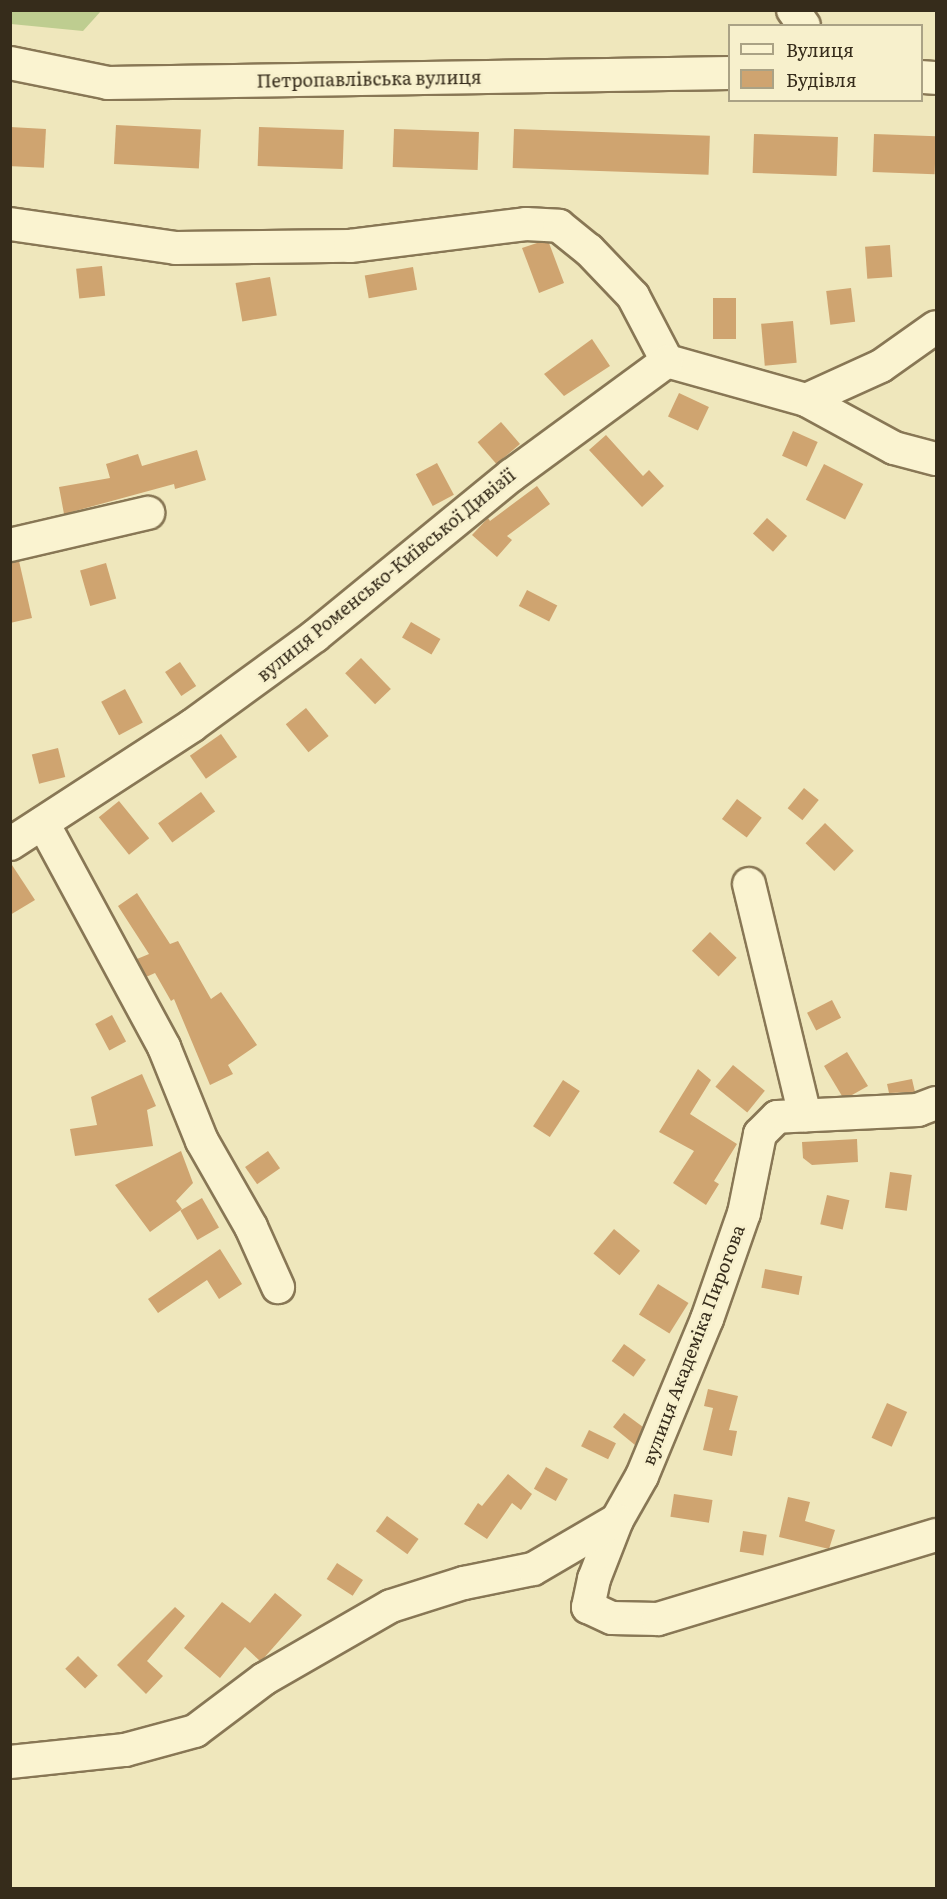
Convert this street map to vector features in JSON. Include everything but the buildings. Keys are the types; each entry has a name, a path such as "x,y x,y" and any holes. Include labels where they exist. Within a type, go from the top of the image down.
{"street":[{"path":"793,10 803,24"},
{"name":"Петропавлівська вулиця","path":"10,63 108,83 728,73"},
{"path":"10,224 176,248 350,246 526,224 559,226 589,250 633,296 667,361 806,400 894,448 936,459"},
{"path":"806,400 881,366 936,327"},
{"name":"вулиця Роменсько-Київської Дивізії","path":"10,844 119,770 193,725 315,636 512,475 667,361"},
{"path":"10,545 148,513"},
{"path":"43,823 164,1047 202,1141 251,1227 278,1287"},
{"path":"748,884 805,1115"},
{"name":"вулиця Академіка Пирогова","path":"936,1103 918,1110 777,1117 760,1134 744,1213 707,1319 642,1476 616,1520 594,1579 588,1607 612,1618 658,1619 936,1535"},
{"path":"10,1762 125,1750 195,1731 264,1679 391,1606 464,1583 533,1569 616,1520"}],"green space":[{"path":"10,11 101,11 83,31 11,24"}]}
